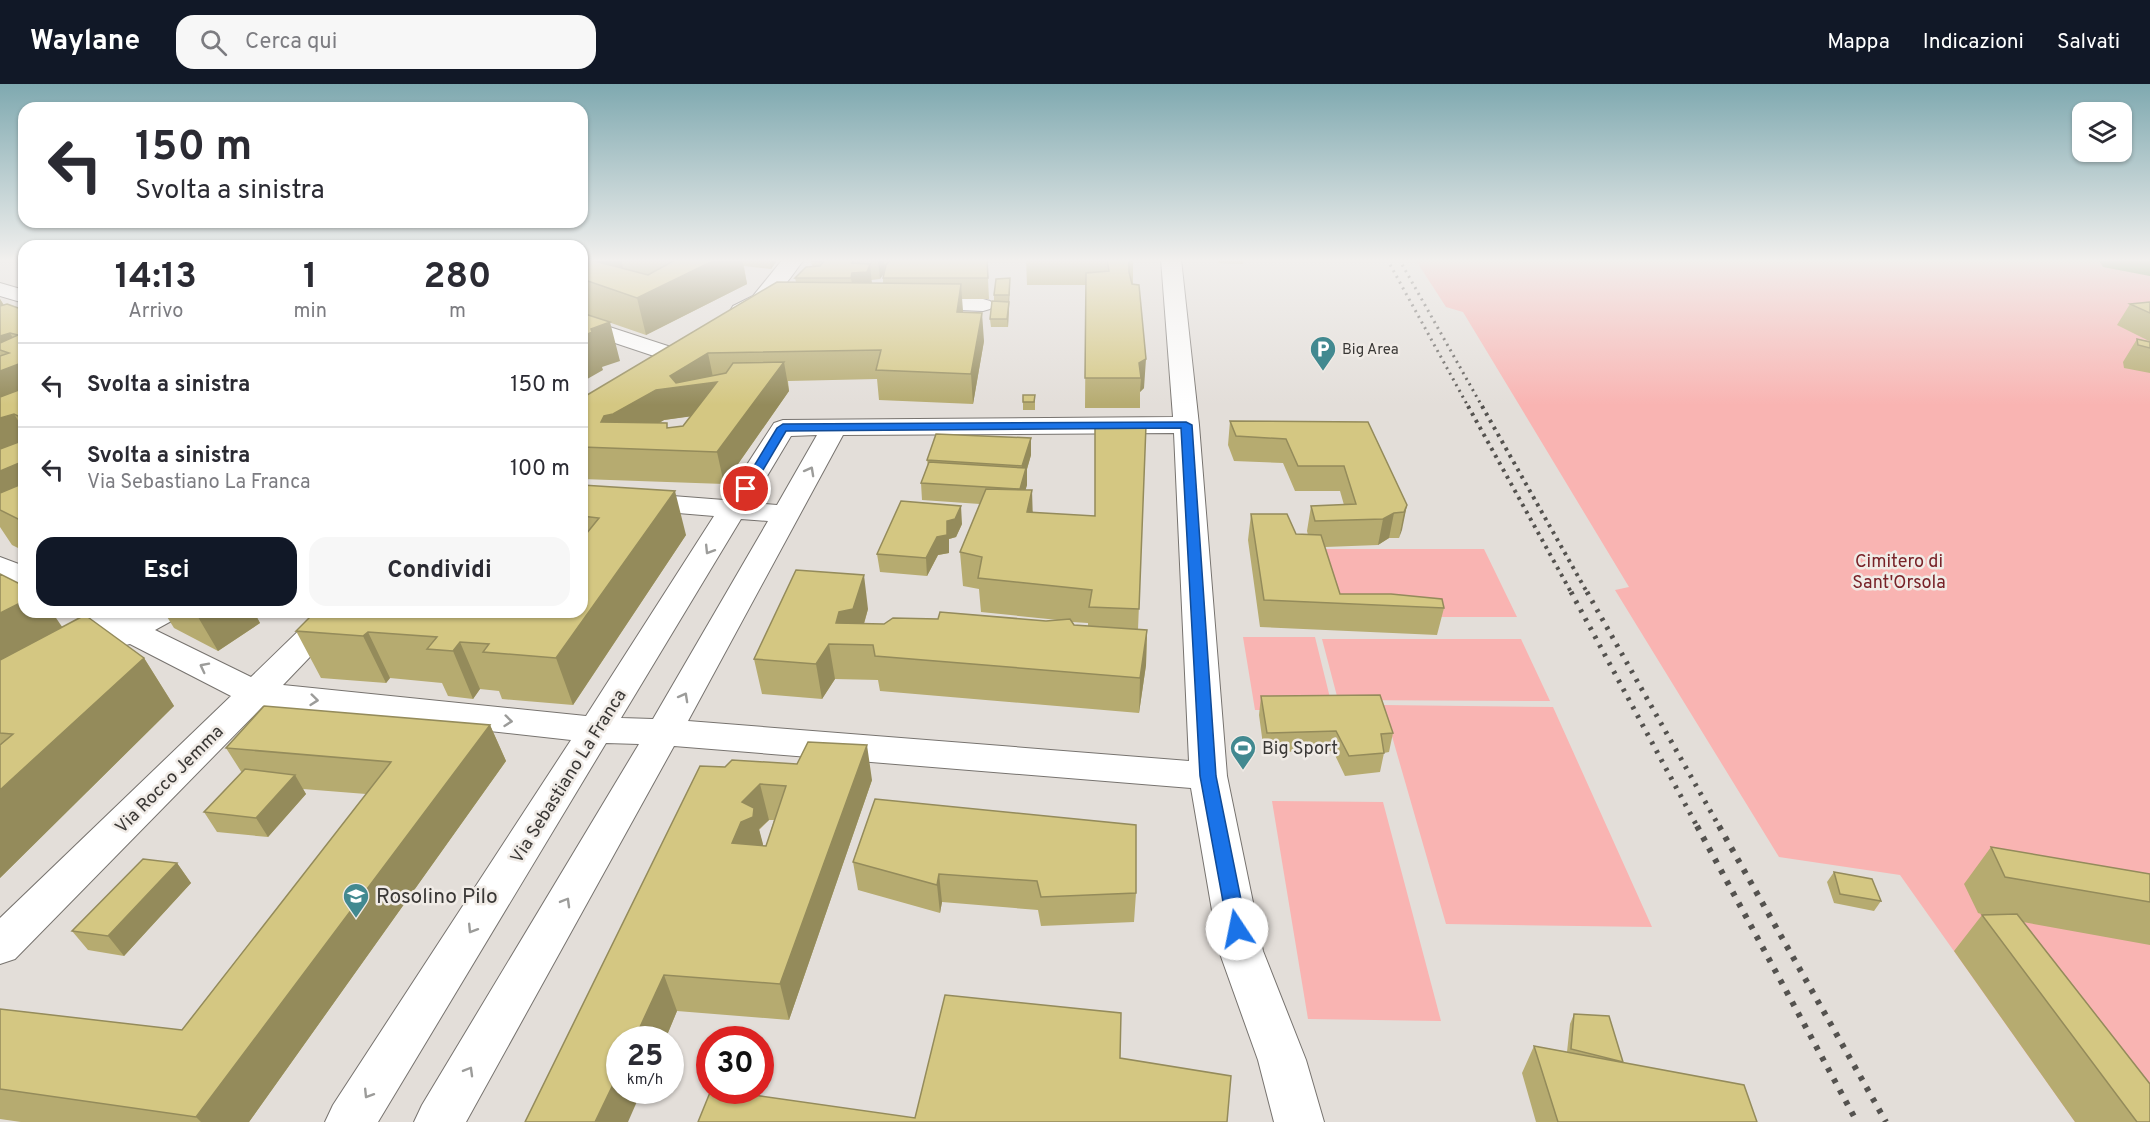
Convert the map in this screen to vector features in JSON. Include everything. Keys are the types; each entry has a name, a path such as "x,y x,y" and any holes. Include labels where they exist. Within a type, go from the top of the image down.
{"street":[{"path":"723,321 747,307"},
{"path":"1175,307 1186,425 1208,776 1241,951 1282,1060 1299,1122"},
{"path":"588,326 676,348 638,369"},
{"path":"439,1122 664,732 834,428 1186,425"},
{"name":"Via Sebastiano La Franca","path":"350,1122 597,730 783,428 834,428"},
{"path":"588,498 786,514"},
{"path":"0,566 18,575"},
{"path":"106,618 256,694 597,730 664,732 1208,776"},
{"path":"91,652 153,618"},
{"name":"Via Rocco Jemma","path":"0,946 332,618"}],"green space":[{"name":"Cimitero di Sant'Orsola","path":"1447,307 2150,307 2150,1122 2075,1122 1900,875 1779,857 1615,590 1629,587 1463,312"},
{"path":"1322,549 1484,549 1517,617 1342,617"},
{"path":"1243,637 1315,637 1333,710 1255,710"},
{"path":"1322,639 1521,639 1550,701 1338,700"},
{"path":"1383,705 1553,707 1652,927 1446,924"},
{"path":"1272,801 1383,802 1441,1021 1308,1019"}],"building":[{"path":"0,307 18,308 18,335 10,333 0,336"},
{"path":"734,307 958,307 957,312 982,313 971,374 876,370 881,350 708,353 670,376 676,383 726,373 733,363 784,362 717,452 588,447 588,394","holes":["717,382 683,426 667,428 667,423 601,422 604,416 613,414 656,390"]},
{"path":"991,307 1008,307 1007,319 990,319"},
{"path":"1086,307 1141,307 1146,359 1139,363 1141,378 1085,378"},
{"path":"2138,307 2150,307 2150,313"},
{"path":"588,315 610,322 591,329 592,332 588,334"},
{"path":"18,335 18,364 0,371 0,356 9,353 0,350 0,343"},
{"path":"2137,339 2150,342 2150,348 2138,345"},
{"path":"18,390 18,416 14,414 0,418 0,397"},
{"path":"1023,395 1035,395 1034,402 1023,402"},
{"path":"1230,421 1368,422 1407,505 1404,512 1394,513 1383,519 1315,521 1311,506 1356,504 1344,466 1298,466 1286,439 1236,436"},
{"path":"1095,424 1146,425 1139,609 1089,607 1092,590 978,578 982,557 960,552 986,489 1032,490 1027,512 1095,516"},
{"path":"936,434 1031,438 1022,466 927,460"},
{"path":"18,442 18,464 0,471 0,449"},
{"path":"929,462 1026,468 1020,489 921,483"},
{"path":"588,485 675,491 588,613 588,532 599,518 588,517"},
{"path":"18,486 18,519 0,510 0,493"},
{"path":"901,501 961,506 955,519 947,521 947,535 937,537 926,558 877,554"},
{"path":"1251,514 1287,514 1296,534 1321,535 1340,594 1391,594 1442,599 1444,608 1264,600"},
{"path":"796,570 864,575 853,609 839,612 836,623 884,624 893,618 938,619 940,612 1046,621 1070,619 1074,625 1147,630 1140,678 875,656 873,645 829,644 816,664 754,659"},
{"path":"0,574 18,583 18,604 0,613"},
{"path":"79,618 89,618 144,658 0,790 0,745 13,734 0,733 0,660"},
{"path":"309,618 585,618 556,658 483,652 489,644 460,642 453,651 427,649 437,637 368,632 363,636 296,631"},
{"path":"1380,695 1393,733 1381,734 1384,753 1349,756 1336,731 1267,733 1261,696"},
{"path":"264,706 490,725 196,1117 0,1089 0,1009 182,1030 391,762 226,748"},
{"path":"808,742 867,745 780,984 664,975 640,1026 606,1026 606,1099 595,1122 525,1122 700,766 725,767 732,760 797,764","holes":["760,784 786,786 766,846 732,843 741,822 753,817 754,808 742,802"]},
{"path":"245,769 295,775 256,818 204,812"},
{"path":"875,799 1136,825 1136,893 1041,897 1037,881 939,874 937,885 853,862"},
{"path":"1991,847 2150,874 2150,902 2005,877"},
{"path":"143,859 177,863 108,936 72,931"},
{"path":"1834,872 1872,879 1881,901 1840,894"},
{"path":"2017,914 2150,1084 2150,1122 2137,1122 1982,915"},
{"path":"945,995 1121,1013 1120,1058 1231,1076 1227,1122 698,1122 705,1104 774,1104 774,1098 915,1118"},
{"path":"1574,1014 1609,1016 1623,1062 1571,1049"},
{"path":"1534,1046 1744,1085 1757,1122 1558,1122"}],"railway":[{"path":"1414,307 1469,408"},
{"path":"1426,307 1483,408"},
{"path":"1468,406 1572,594"},
{"path":"1482,406 1588,594"},
{"path":"1571,592 1698,828"},
{"path":"1587,592 1720,828"},
{"path":"1697,826 1857,1122"},
{"path":"1719,826 1886,1122"}],"place":[{"name":"Big Area","path":"1323,372"},
{"name":"Big Sport","path":"1243,771"},
{"name":"Rosolino Pilo","path":"356,919"}],"route":[{"path":"746,489 783,428 1186,425 1208,776 1237,929"}]}
